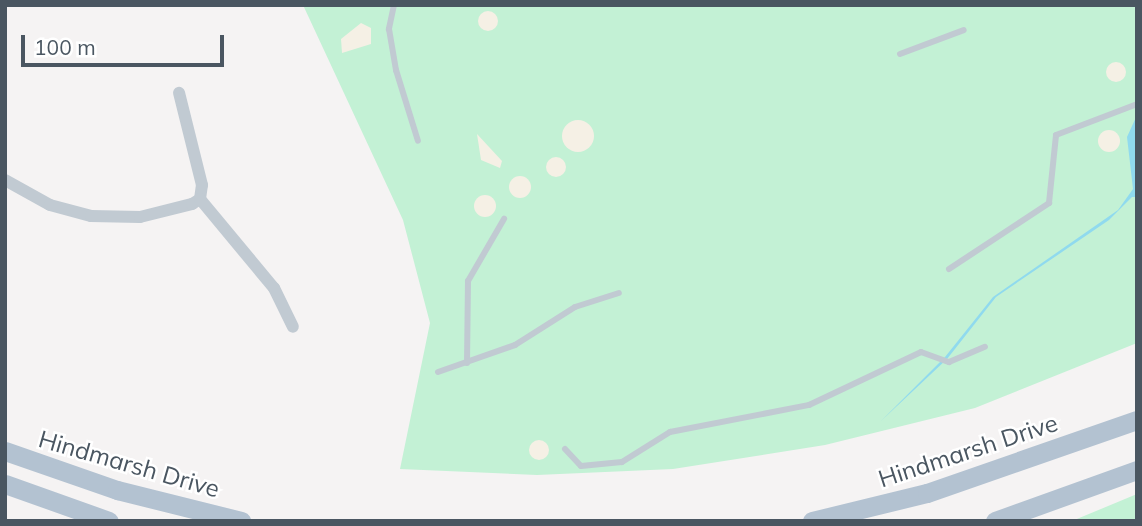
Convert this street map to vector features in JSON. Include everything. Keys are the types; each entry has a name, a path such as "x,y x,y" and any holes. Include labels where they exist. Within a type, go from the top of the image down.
{"main road":[{"name":"Hindmarsh Drive","path":"812,521 927,493 1137,420"},
{"name":"Hindmarsh Drive","path":"5,451 117,490 241,521"},
{"path":"995,521 1137,470"},
{"path":"5,484 109,521"}],"street":[{"path":"179,93 194,133 200,199 269,280 293,327"},
{"path":"5,180 50,205 105,217 153,215 200,199"}],"lane":[{"path":"394,5 389,29 396,70 418,141"},
{"path":"900,54 964,30"},
{"path":"949,269 1049,203 1056,135 1137,104"},
{"path":"467,363 468,281 504,219"},
{"path":"438,372 514,345 575,307 619,293"},
{"path":"565,449 581,466 622,462 670,432 809,405 921,352 949,362 985,347"}],"green space":[{"path":"303,5 1137,5 1137,343 975,408 825,445 673,469 537,475 400,469 430,323 403,220"},
{"path":"1137,494 1137,521 1072,521"}],"sand":[{"path":"488,11 495,14 498,21 495,28 488,31 481,28 478,21 481,14"},
{"path":"361,23 371,28 371,44 342,53 341,39"},
{"path":"1116,62 1123,65 1126,72 1123,79 1116,82 1109,79 1106,72 1109,65"},
{"path":"578,120 589,125 594,136 589,147 578,152 567,147 562,136 567,125"},
{"path":"1105,130 1113,130 1120,137 1120,145 1113,152 1105,152 1098,145 1098,137"},
{"path":"477,134 502,161 500,168 481,160"},
{"path":"556,157 563,160 566,167 563,174 556,177 549,174 546,167 549,160"},
{"path":"520,176 528,179 531,187 528,195 520,198 512,195 509,187 512,179"},
{"path":"485,195 493,198 496,206 493,214 485,217 477,214 474,206 477,198"},
{"path":"539,440 546,443 549,450 546,457 539,460 532,457 529,450 532,443"}],"water":[{"path":"1137,115 1137,197 1132,197 1109,220 996,297 947,359 881,421 945,357 993,297 1118,210 1133,189 1127,137"}]}
